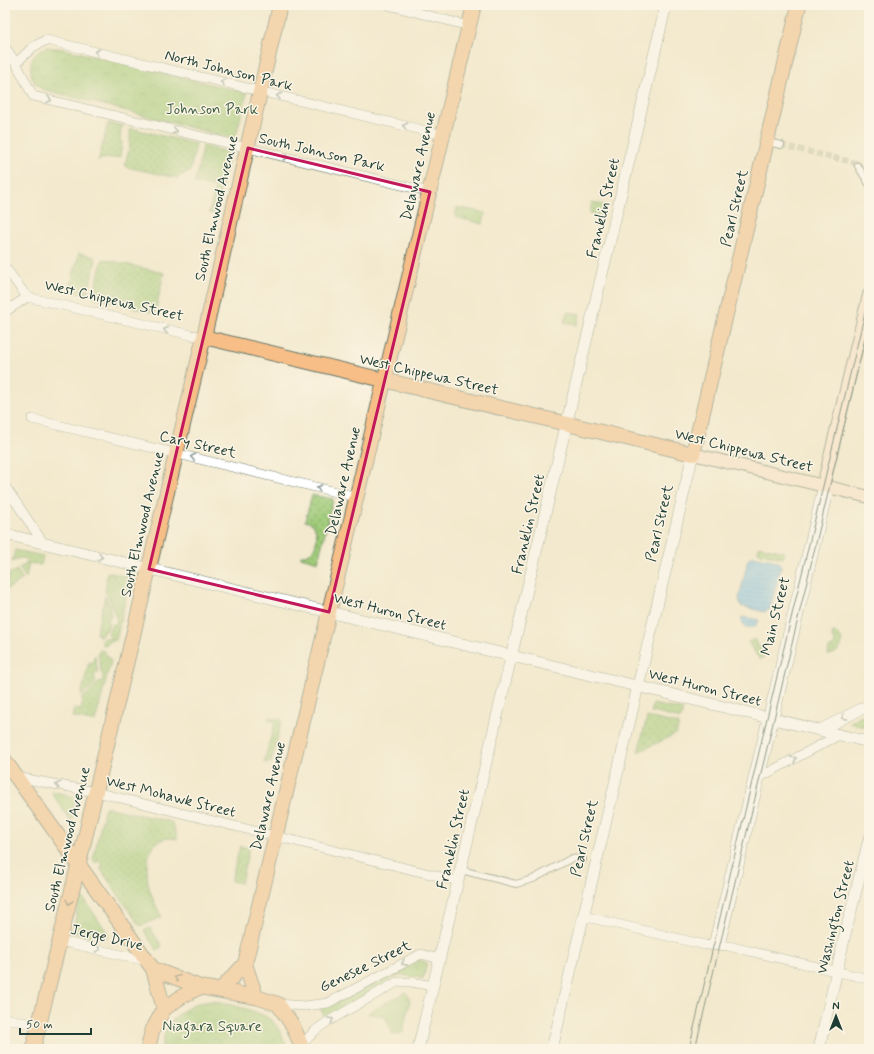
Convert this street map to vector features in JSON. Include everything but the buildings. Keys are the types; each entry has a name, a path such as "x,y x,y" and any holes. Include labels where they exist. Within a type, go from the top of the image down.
{"main road":[{"name":"South Elmwood Avenue","path":"33,1049 40,1026 79,864 204,337 280,5"},
{"name":"Delaware Avenue","path":"245,964 474,5"},
{"name":"Pearl Street","path":"693,454 799,5"},
{"name":"Main Street","path":"825,487 869,295"},
{"name":"Main Street","path":"825,487 869,324"},
{"name":"West Chippewa Street","path":"204,337 869,497"},
{"path":"5,761 150,965 164,1009"},
{"path":"220,990 245,964 256,997"},
{"path":"150,965 200,987 256,997 278,1004 293,1026 301,1047"},
{"path":"148,1049 152,1031 164,1009 181,997 200,987"}],"street":[{"path":"388,5 469,26"},
{"name":"Franklin Street","path":"418,1049 666,5"},
{"name":"North Johnson Park","path":"16,63 33,47 46,40 443,135"},
{"path":"5,47 16,63"},
{"name":"South Johnson Park","path":"16,63 34,96 430,192"},
{"path":"767,142 781,145"},
{"path":"858,166 869,184"},
{"path":"5,267 27,297 5,312"},
{"name":"West Chippewa Street","path":"27,297 175,332 204,337"},
{"name":"Cary Street","path":"32,419 357,497"},
{"name":"Pearl Street","path":"552,1049 693,454"},
{"path":"5,486 44,544"},
{"name":"Main Street","path":"717,945 769,718 825,487"},
{"name":"West Huron Street","path":"5,534 869,742"},
{"path":"820,730 869,704"},
{"name":"Main Street","path":"717,945 760,777 769,718"},
{"path":"760,777 839,734"},
{"name":"West Mohawk Street","path":"16,777 96,792 458,881"},
{"name":"Washington Street","path":"819,1049 869,840"},
{"path":"461,870 516,884 533,879 572,858 583,860"},
{"path":"583,916 705,945 728,946 869,979"},
{"name":"Jerge Drive","path":"60,941 150,965"},
{"name":"Genesee Street","path":"278,1004 305,1006 328,1003 421,954 440,959"},
{"name":"Genesee Street","path":"301,1047 316,1030 327,1022 397,982 411,982 433,986"},
{"path":"5,1018 40,1026"}],"highlighted area":[{"path":"248,148 430,192 329,612 149,569"}],"green space":[{"name":"Johnson Park","path":"47,47 64,49 247,93 235,139 42,89 33,80 31,66 32,59 35,55"},
{"path":"108,123 124,126 121,128 120,141 122,142 120,157 101,159 98,162"},
{"path":"130,128 196,144 190,172 187,172 177,178 126,167 125,164 130,145"},
{"path":"203,146 227,152 229,155 215,214 209,213 215,188 195,183"},
{"path":"592,202 604,205 601,215 590,213"},
{"path":"457,207 485,213 483,224 455,217"},
{"path":"79,253 95,257 94,260 96,260 87,295 69,291"},
{"path":"103,259 164,273 155,313 93,297"},
{"path":"567,312 580,314 577,325 564,322"},
{"path":"312,495 333,499 318,562 301,557 301,555 307,555 311,552 315,546 317,537 314,526 305,521"},
{"path":"759,546 785,552 783,558 758,552"},
{"path":"15,550 43,556 41,565 29,563 26,578 19,568 27,564 26,560 24,558 19,558 12,562"},
{"path":"17,570 23,579 5,591 9,574"},
{"path":"107,572 129,577 130,580 116,640 103,645 101,640 104,638 111,639 108,633 112,625 116,623 117,620 105,591"},
{"path":"105,596 109,604 111,616 108,619 109,624 107,630 99,637 99,634 96,634"},
{"path":"833,632 841,638 842,642 838,651 828,655 829,648 835,645 832,638"},
{"path":"754,639 759,647 764,644 763,658 761,659 759,659 748,642"},
{"path":"100,650 104,651 111,661 95,722 72,717 74,709 81,710 83,700 81,699 92,690 98,682 102,681 103,675 101,672 98,653"},
{"path":"95,655 98,672 94,676 96,681 81,696 89,662 93,663"},
{"path":"653,704 683,710 681,719 651,712"},
{"path":"869,712 869,728 849,723"},
{"path":"270,717 282,720 271,763 264,762 275,722 269,720 268,718"},
{"path":"647,717 679,724 676,734 638,752"},
{"path":"53,791 74,797 76,806 71,822 52,793"},
{"path":"105,807 172,822 178,839 168,838 160,840 154,845 150,852 147,868 148,884 158,911 162,917 140,926 100,868 103,866 99,861 96,863 93,859"},
{"path":"240,846 249,848 241,883 231,881"},
{"path":"84,899 108,934 105,939 73,932 79,901"},
{"path":"150,928 162,946 157,950 144,931"},
{"path":"419,960 427,963 423,979 399,975 326,1018 320,1009 338,1001"},
{"path":"406,992 410,1000 403,1032 395,1035 392,1034 385,1017 368,1013"},
{"name":"Niagara Square","path":"212,1001 237,1006 270,1019 279,1030 287,1049 161,1049 166,1029 177,1015 193,1004"}],"water":[{"path":"753,556 777,561 781,567 770,609 764,612 741,606 739,599 748,559"},
{"path":"742,617 759,620 754,626 745,627 741,622"}],"tunnel":[{"path":"781,145 856,163 858,166"}],"tram line":[{"path":"689,1049 869,296"},
{"path":"695,1049 869,322"}]}
